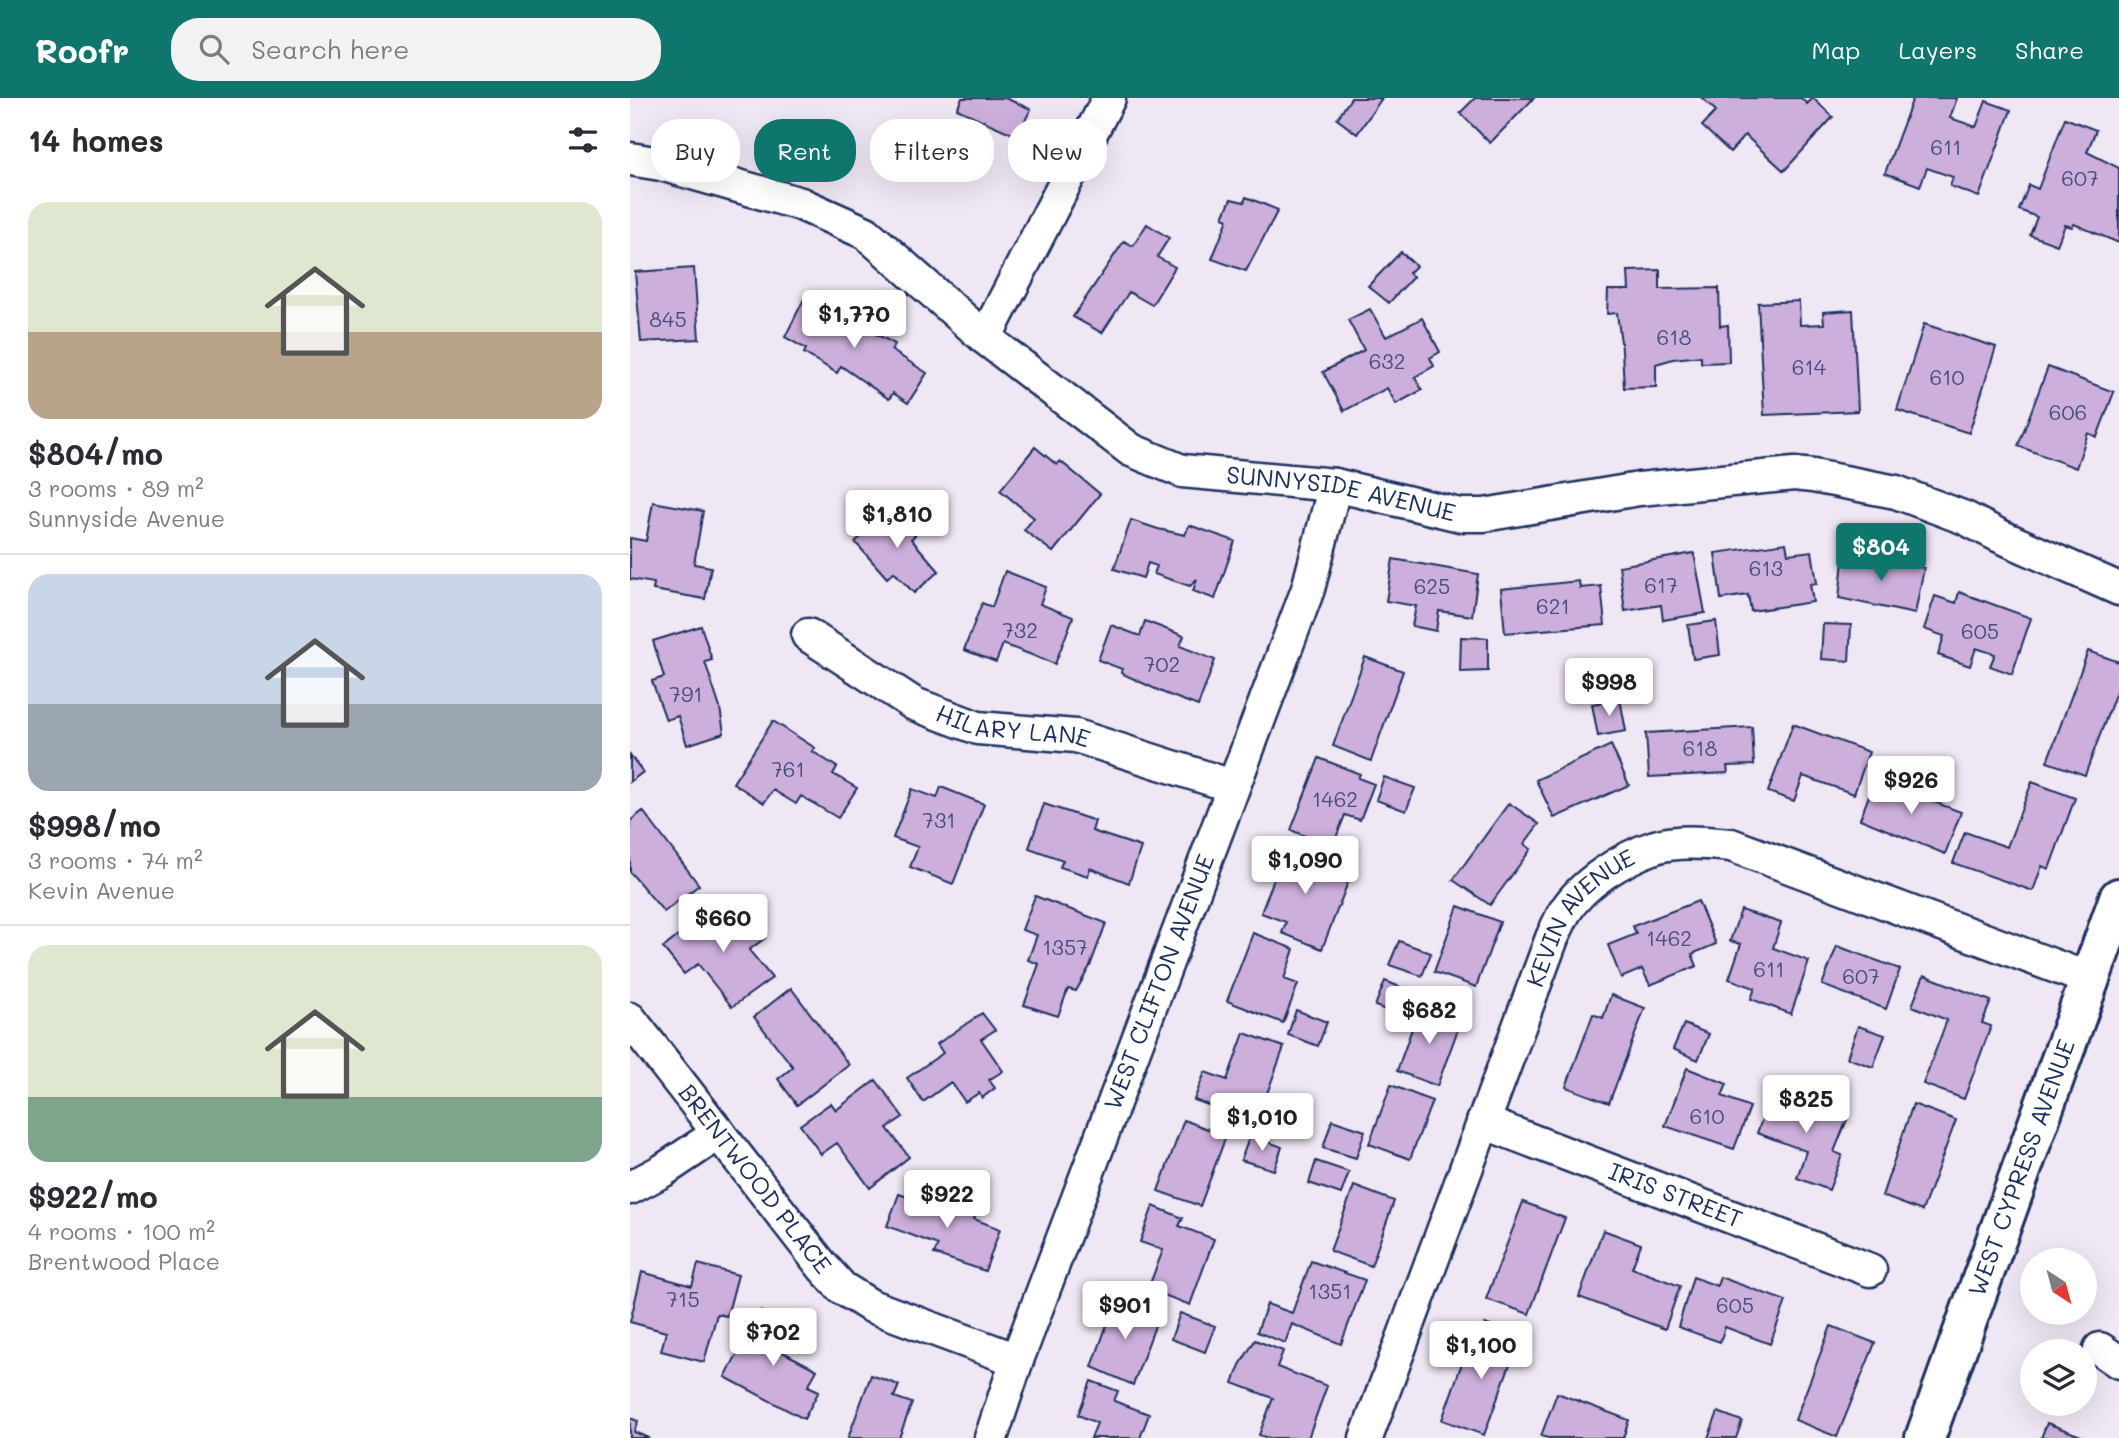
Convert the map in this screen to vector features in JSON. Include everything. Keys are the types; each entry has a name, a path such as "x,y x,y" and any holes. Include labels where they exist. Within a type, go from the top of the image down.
{"main road":[{"name":"WEST CYPRESS AVENUE","path":"1925,1438 2119,898"}],"street":[{"path":"985,338 1109,98"},
{"name":"SUNNYSIDE AVENUE","path":"630,159 661,163 802,204 866,233 985,338 1131,450 1182,471 1335,485 1460,515 1485,515 1639,489 1794,474 1813,476 1896,492 1965,517 2000,536 2119,589"},
{"name":"WEST CLIFTON AVENUE","path":"991,1438 1017,1360 1308,589 1335,485"},
{"name":"HILARY LANE","path":"808,635 914,704 978,728 1076,736 1232,786"},
{"name":"KEVIN AVENUE","path":"1366,1438 1552,937 1565,911 1592,881 1626,860 1657,847 1700,842 1731,845 2089,979"},
{"name":"BRENTWOOD PLACE","path":"630,1019 842,1288 871,1306 1017,1360"},
{"name":"IRIS STREET","path":"1483,1122 1870,1270"},
{"path":"630,1188 662,1171 719,1133"}],"building":[{"path":"962,98 1005,98 1031,109 1026,119 1008,119 1008,132 994,126 994,119 979,119 957,109"},
{"path":"1351,98 1382,98 1357,134 1337,119"},
{"path":"1475,98 1534,98 1490,143 1460,113"},
{"path":"1702,98 1801,98 1807,104 1813,98 1833,117 1784,171 1745,135 1730,152 1702,126 1716,111"},
{"path":"1913,98 1957,98 1950,118 1976,127 1986,101 2011,110 1979,197 1950,186 1953,177 1927,168 1920,186 1885,173"},
{"path":"2065,118 2096,130 2087,152 2119,168 2119,243 2074,224 2072,227 2065,225 2057,245 2030,235 2037,217 2019,210 2029,185 2038,189"},
{"path":"1246,197 1278,210 1246,271 1212,259 1228,219 1223,217 1231,199 1244,202"},
{"path":"1147,224 1169,238 1157,257 1175,267 1152,305 1129,292 1102,333 1073,317 1124,241 1133,246"},
{"path":"1401,252 1416,266 1409,273 1413,277 1389,303 1368,286"},
{"path":"694,268 699,339 641,342 635,272"},
{"path":"1660,270 1660,289 1719,288 1720,326 1728,325 1729,362 1701,363 1701,356 1673,359 1656,364 1656,387 1624,388 1617,313 1607,314 1608,290 1629,290 1628,271"},
{"path":"805,297 860,326 865,317 881,325 876,334 895,344 891,350 927,373 908,403 893,393 889,399 841,366 837,373 804,353 806,349 785,337"},
{"path":"1799,301 1800,325 1824,324 1823,312 1853,310 1858,411 1764,415 1758,303"},
{"path":"1370,309 1386,337 1422,318 1440,352 1430,358 1434,366 1415,377 1422,390 1396,404 1387,388 1344,411 1323,372 1364,350 1348,320"},
{"path":"1924,324 1996,347 1969,433 1897,410"},
{"path":"2048,367 2114,392 2097,437 2088,433 2076,468 2018,446"},
{"path":"1035,447 1057,465 1060,461 1100,494 1053,552 1024,530 1034,518 1000,490"},
{"path":"653,502 703,511 694,564 711,567 705,599 653,590 654,583 630,579 630,538 646,541"},
{"path":"896,505 919,531 911,539 939,571 914,593 894,572 887,578 855,542"},
{"path":"1131,520 1185,535 1189,525 1235,541 1215,599 1193,591 1197,579 1190,586 1154,574 1157,566 1148,563 1143,578 1114,569"},
{"path":"1786,543 1788,554 1812,551 1817,583 1810,584 1813,602 1751,611 1748,595 1721,599 1715,553"},
{"path":"1844,552 1924,568 1915,614 1839,598"},
{"path":"1694,553 1705,613 1663,620 1661,605 1625,611 1619,566"},
{"path":"1393,559 1478,574 1472,616 1439,611 1436,631 1412,626 1416,606 1386,601"},
{"path":"1005,571 1046,587 1040,604 1073,617 1055,664 1003,644 996,662 964,650 982,603 992,607"},
{"path":"1579,581 1580,588 1601,586 1605,625 1505,633 1501,589"},
{"path":"1959,592 2031,618 2012,674 1990,666 1995,654 1976,648 1970,666 1938,655 1944,636 1924,629 1935,596 1956,603"},
{"path":"1145,621 1184,636 1180,646 1215,660 1198,706 1164,693 1121,673 1122,669 1098,660 1111,625 1140,636"},
{"path":"1716,621 1720,655 1693,659 1688,625"},
{"path":"1823,624 1851,625 1849,661 1821,659"},
{"path":"701,626 712,660 705,662 720,708 724,733 687,745 678,716 666,720 652,681 664,677 653,641"},
{"path":"1461,637 1488,638 1488,671 1460,672"},
{"path":"2088,651 2119,662 2119,684 2085,775 2047,762"},
{"path":"1365,657 1403,671 1371,761 1333,746"},
{"path":"1620,699 1626,731 1598,736 1592,704"},
{"path":"773,721 815,748 812,751 837,767 833,774 857,788 838,818 801,796 796,804 773,790 764,803 733,783"},
{"path":"1793,724 1869,752 1854,794 1803,776 1794,801 1768,792"},
{"path":"1752,727 1754,765 1727,766 1728,773 1649,777 1646,733"},
{"path":"1611,745 1629,785 1554,818 1536,780"},
{"path":"630,755 643,772 630,782"},
{"path":"1319,758 1360,774 1358,778 1374,784 1360,820 1345,815 1332,848 1291,830"},
{"path":"1384,777 1415,788 1406,811 1376,800"},
{"path":"1875,780 1961,812 1945,854 1860,819"},
{"path":"2032,782 2075,798 2049,869 2042,866 2033,891 1953,863 1965,832 2007,847"},
{"path":"941,787 984,804 953,884 910,867 918,847 893,838 912,789 937,798"},
{"path":"1509,803 1539,824 1524,844 1531,849 1490,905 1453,880"},
{"path":"1044,804 1095,821 1092,831 1141,847 1129,883 1090,868 1088,876 1060,867 1063,860 1029,848"},
{"path":"643,811 699,885 664,912 630,872 630,821"},
{"path":"1288,842 1318,854 1314,863 1350,877 1322,949 1282,933 1286,922 1261,913"},
{"path":"1035,896 1106,923 1090,966 1076,991 1068,989 1058,1016 1024,1005 1039,964 1028,960 1037,935 1022,930"},
{"path":"1698,901 1716,944 1692,954 1697,966 1650,985 1642,969 1621,978 1608,945 1636,934 1633,926"},
{"path":"737,903 765,938 749,950 772,978 732,1007 698,964 684,974 663,948 693,924 699,933"},
{"path":"1458,906 1500,922 1476,987 1434,972"},
{"path":"1741,910 1781,923 1773,948 1809,961 1791,1014 1751,999 1755,988 1729,979 1741,944 1730,941"},
{"path":"1253,933 1294,949 1284,979 1298,984 1283,1023 1227,1001"},
{"path":"1399,941 1431,953 1422,976 1389,965"},
{"path":"1837,946 1900,969 1886,1009 1822,985"},
{"path":"1924,975 1991,1001 1982,1023 1991,1026 1964,1099 1923,1084 1947,1020 1912,1006"},
{"path":"1385,981 1416,993 1407,1018 1375,1006"},
{"path":"791,988 849,1065 797,1105 778,1079 793,1067 754,1017"},
{"path":"1611,995 1645,1008 1609,1103 1566,1087 1593,1014 1603,1018"},
{"path":"1420,1006 1461,1021 1437,1086 1397,1071"},
{"path":"1296,1010 1327,1022 1318,1046 1288,1035"},
{"path":"982,1013 995,1030 981,1039 1003,1071 989,1080 995,1088 982,1098 979,1093 965,1102 951,1082 923,1102 907,1078 943,1053 937,1044"},
{"path":"1684,1024 1709,1034 1698,1060 1673,1049"},
{"path":"1858,1026 1885,1035 1873,1067 1847,1058"},
{"path":"1244,1033 1284,1047 1258,1118 1224,1106 1222,1110 1194,1100 1205,1072 1227,1080"},
{"path":"1687,1068 1727,1084 1722,1096 1750,1107 1734,1149 1665,1126"},
{"path":"876,1080 903,1117 887,1128 909,1157 870,1188 837,1143 821,1154 800,1125 831,1103 836,1110"},
{"path":"1391,1085 1432,1101 1410,1159 1369,1144"},
{"path":"1773,1090 1848,1117 1834,1152 1842,1155 1829,1190 1797,1178 1806,1151 1757,1133"},
{"path":"1913,1104 1956,1120 1922,1211 1882,1196"},
{"path":"1184,1120 1226,1136 1200,1206 1158,1191"},
{"path":"1332,1120 1365,1131 1356,1158 1323,1148"},
{"path":"1250,1135 1282,1147 1274,1170 1241,1160"},
{"path":"1316,1161 1349,1172 1341,1194 1309,1183"},
{"path":"1354,1186 1394,1201 1371,1266 1330,1251"},
{"path":"899,1194 936,1207 940,1198 977,1211 974,1219 1000,1229 985,1271 934,1254 938,1245 887,1226"},
{"path":"1523,1202 1565,1218 1529,1314 1486,1299"},
{"path":"1153,1206 1183,1218 1179,1226 1214,1239 1190,1305 1148,1289 1163,1250 1140,1242"},
{"path":"1603,1230 1641,1244 1632,1268 1680,1286 1665,1329 1579,1297"},
{"path":"1311,1261 1365,1280 1341,1344 1292,1324 1285,1343 1257,1332 1267,1304 1292,1313"},
{"path":"698,1264 738,1275 727,1316 717,1314 704,1362 661,1351 666,1332 630,1322 642,1272 692,1286"},
{"path":"1693,1277 1717,1286 1720,1277 1786,1301 1770,1344 1725,1327 1720,1342 1678,1327"},
{"path":"1116,1299 1159,1315 1133,1385 1092,1367"},
{"path":"760,1311 791,1327 779,1350 817,1370 808,1386 819,1391 804,1419 725,1377"},
{"path":"1180,1313 1215,1326 1205,1352 1171,1339"},
{"path":"1485,1324 1520,1337 1484,1435 1442,1420 1463,1360 1471,1363"},
{"path":"1831,1326 1875,1343 1837,1437 1795,1420"},
{"path":"1255,1340 1283,1351 1277,1367 1327,1386 1308,1438 1268,1438 1259,1435 1273,1398 1233,1383"},
{"path":"871,1375 899,1385 894,1397 912,1403 899,1438 848,1438"},
{"path":"1091,1381 1118,1391 1114,1401 1149,1414 1140,1438 1091,1438 1097,1423 1078,1415"},
{"path":"1557,1393 1629,1420 1623,1438 1541,1436"},
{"path":"1718,1412 1742,1421 1736,1438 1708,1438"},
{"path":"630,1418 638,1421 634,1432 649,1438 630,1438"},
{"path":"2047,1423 2086,1438 2041,1438"}]}
